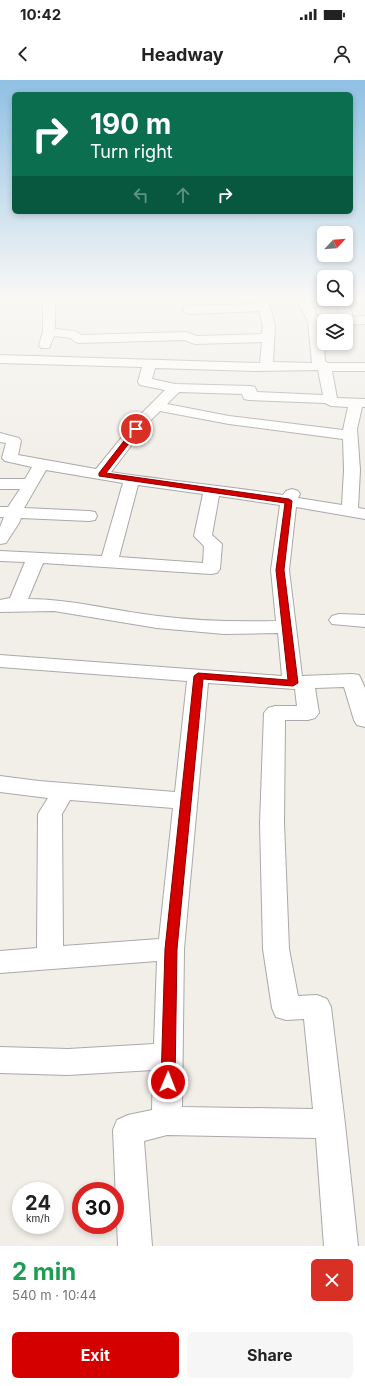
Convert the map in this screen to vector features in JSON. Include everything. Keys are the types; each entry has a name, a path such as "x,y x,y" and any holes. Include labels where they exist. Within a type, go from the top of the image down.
{"street":[{"path":"40,360 42,353"},
{"path":"266,366 267,353"},
{"path":"0,437 14,441 5,460 212,489 287,493 358,513 352,470 350,429 360,403 331,402 319,353"},
{"path":"0,358 257,367 321,362 365,367"},
{"path":"149,363 145,382 175,388 250,390 249,396 331,399"},
{"path":"101,474 145,418 175,388"},
{"path":"157,406 229,420 350,435"},
{"path":"7,512 30,484 42,464"},
{"path":"111,558 132,479"},
{"path":"0,484 30,484"},
{"path":"0,556 36,557 211,569 213,544 203,536 212,489"},
{"path":"287,493 280,570 286,627 299,683 308,713 275,713 272,823 276,949 286,1008 317,1007 330,1124 341,1246"},
{"path":"7,512 89,516"},
{"path":"0,539 10,523 7,512"},
{"path":"1,605 18,602 36,557"},
{"path":"1,605 54,605 157,622 224,628 286,627"},
{"path":"338,620 365,621"},
{"path":"0,661 299,683 352,680 362,698 365,720"},
{"path":"167,1122 171,949 198,676"},
{"path":"0,784 185,801"},
{"path":"50,947 50,814 64,791"},
{"path":"0,962 171,949"},
{"path":"0,1060 68,1062 169,1056"},
{"path":"135,1246 128,1130 167,1122 330,1124"}],"route":[{"path":"136,429 101,474 160,484 235,492 289,501 280,570 293,683 198,676 171,949 168,1082"}]}
